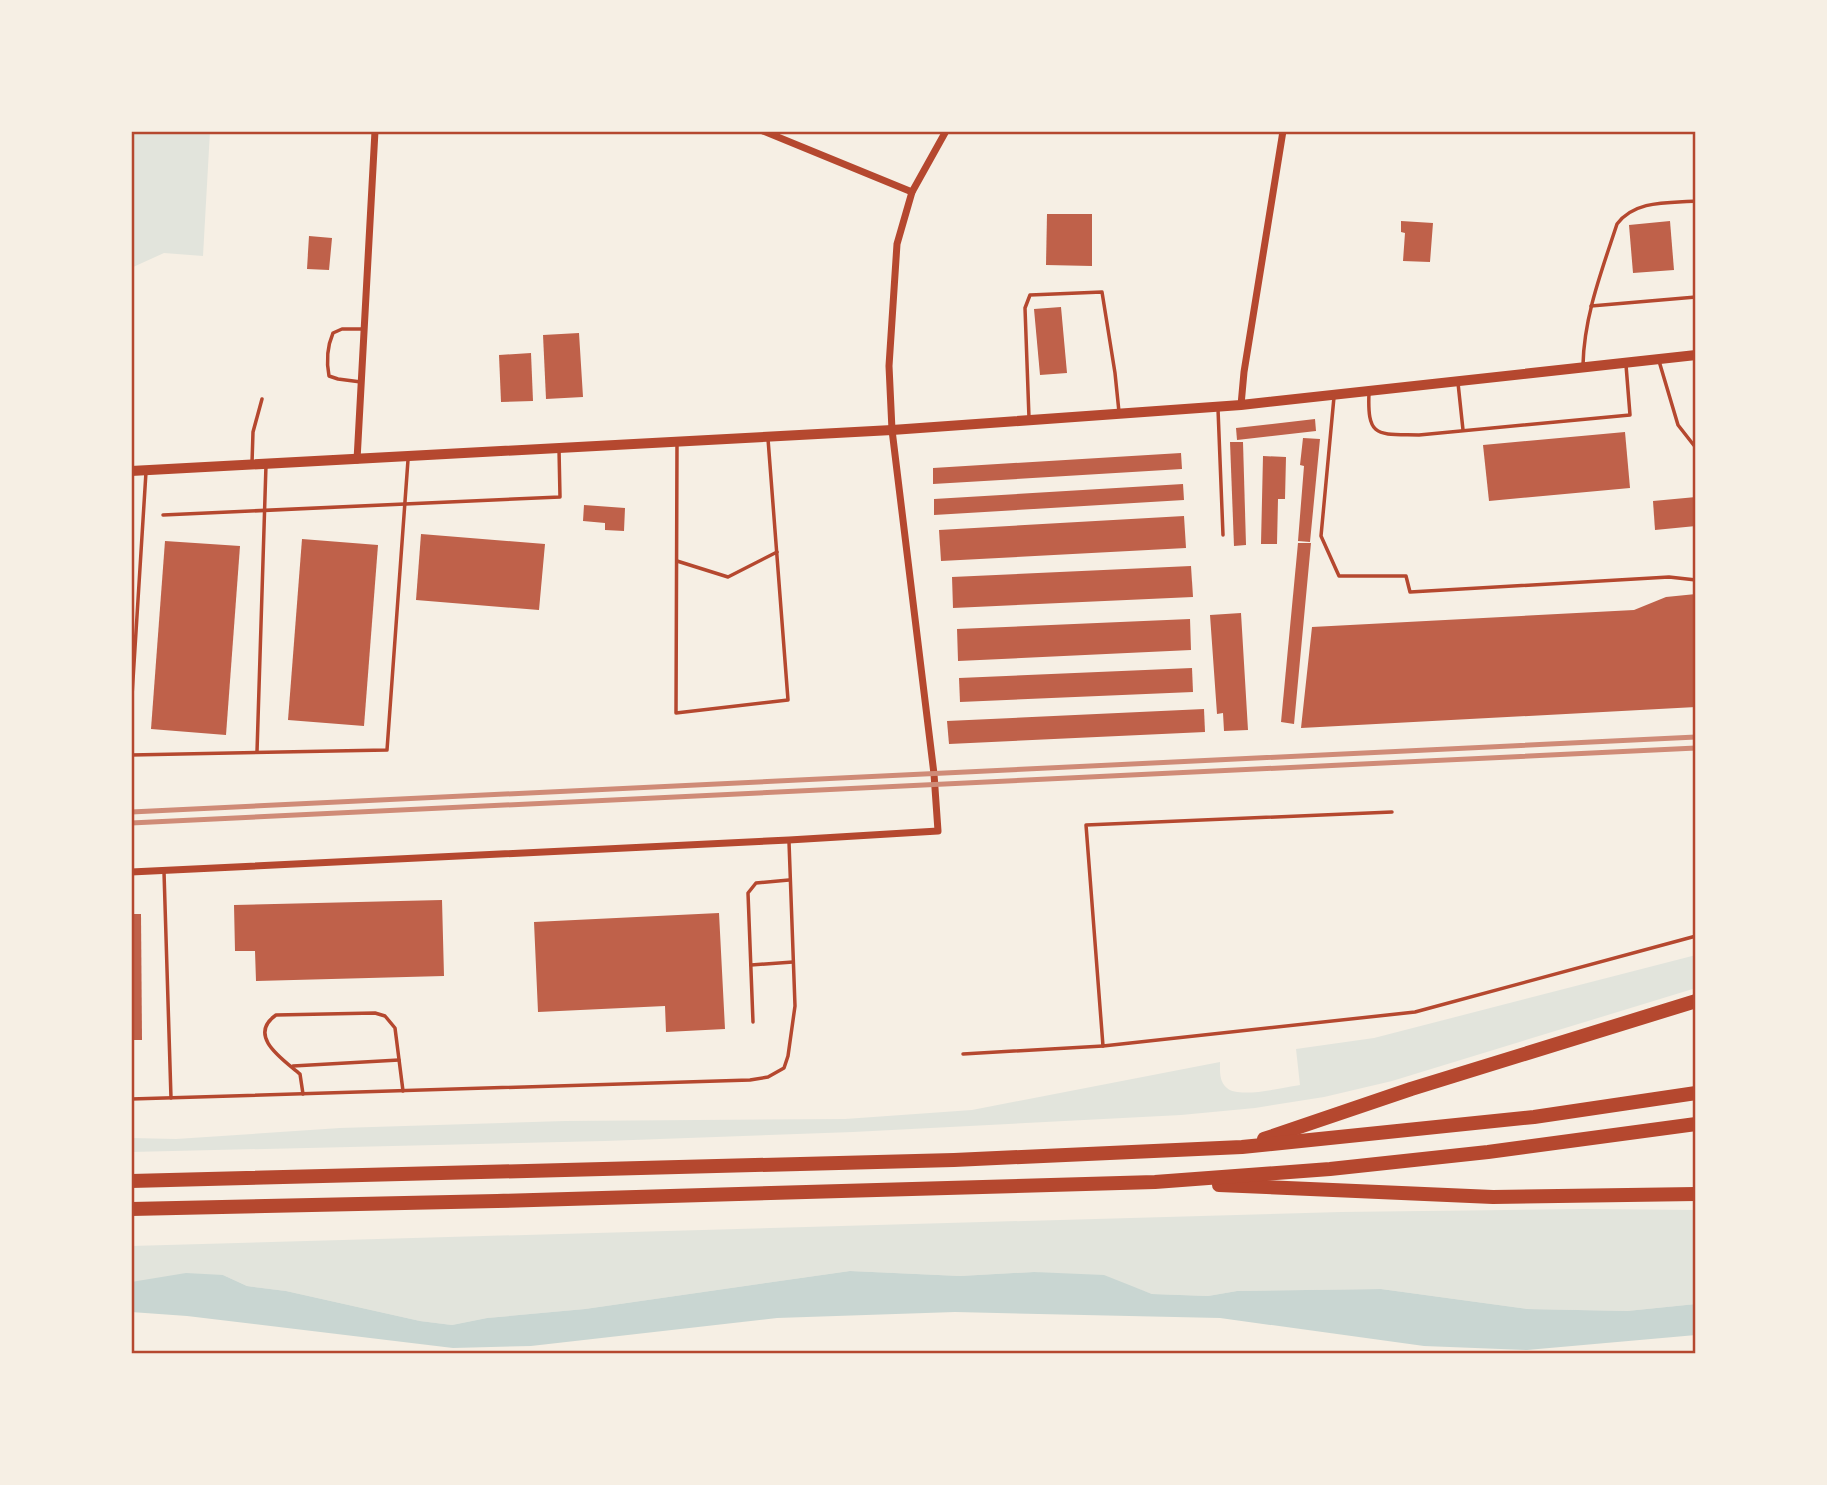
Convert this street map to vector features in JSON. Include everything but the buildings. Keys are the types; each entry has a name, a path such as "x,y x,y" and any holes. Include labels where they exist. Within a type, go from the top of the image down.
{"highway":[{"path":"1242,1147 1411,1089 1696,1001"},
{"path":"131,1181 954,1160 1242,1147 1534,1117 1696,1093"},
{"path":"131,1209 524,1201 1155,1182 1330,1169 1488,1152 1696,1124"},
{"path":"1155,1182 1493,1196 1696,1194"}],"main road":[{"path":"131,471 892,430 1218,407 1696,355"}],"street":[{"path":"358,460 375,131"},
{"path":"764,131 912,192"},
{"path":"131,872 938,831 934,774 892,430 889,366 897,244 912,192 946,131"},
{"path":"1241,405 1283,131"}],"lane":[{"path":"1583,367 1583,341 1591,306 1617,224 1625,213 1639,206 1696,201"},
{"path":"1029,420 1025,308 1030,295 1102,292 1119,414"},
{"path":"1591,306 1696,298"},
{"path":"362,382 329,376 326,363 333,333 342,329 365,330"},
{"path":"1658,359 1678,425 1696,449"},
{"path":"1370,391 1368,418 1371,425 1387,435 1419,435 1630,415 1626,362"},
{"path":"1457,381 1463,430"},
{"path":"1334,395 1321,536 1339,576 1406,576 1410,592 1669,577 1696,580"},
{"path":"252,465 253,432 262,398"},
{"path":"1218,407 1223,535"},
{"path":"677,442 676,713 788,700 768,437"},
{"path":"163,515 560,497 559,449"},
{"path":"131,755 387,750 408,457"},
{"path":"257,752 266,465"},
{"path":"131,712 146,470"},
{"path":"677,561 728,577 777,552"},
{"path":"1103,1046 1086,825 1392,813"},
{"path":"131,1099 750,1080 768,1077 784,1068 789,1056 795,1006 789,840"},
{"path":"164,870 171,1098"},
{"path":"753,1022 748,893 756,883 789,880"},
{"path":"963,1054 1103,1046 1415,1012 1696,936"},
{"path":"751,965 793,962"},
{"path":"303,1094 300,1074 272,1050 266,1040 264,1029 276,1015 375,1013 385,1016 395,1028 403,1091"},
{"path":"291,1066 399,1060"}],"shaded area":[{"path":"131,131 210,131 203,256 164,253 131,268"},
{"path":"1696,955 1696,988 1392,1081 1324,1097 1255,1108 1181,1115 853,1132 605,1141 131,1152 131,1138 176,1139 340,1128 565,1121 845,1119 972,1110 1220,1062 1224,1086 1233,1091 1262,1091 1300,1085 1296,1049 1374,1038"},
{"path":"1696,1210 1696,1304 1627,1311 1527,1309 1381,1289 1237,1291 1208,1296 1152,1294 1136,1288 1034,1272 960,1276 850,1271 585,1309 487,1318 452,1325 420,1321 286,1291 247,1286 223,1275 131,1282 131,1246 1341,1212"},
{"path":"850,1271 960,1276 1034,1272 1104,1275 1152,1294 1208,1296 1237,1291 1381,1289 1527,1309 1627,1311 1696,1304 1696,1335 1527,1350 1424,1346 1220,1318 955,1312 777,1318 531,1346 453,1348 187,1316 131,1312 131,1282 186,1273 223,1275 247,1286 286,1291 420,1321 452,1325 487,1318 585,1309"}],"railway":[{"path":"131,812 1696,737"},
{"path":"131,823 1696,748"}]}
